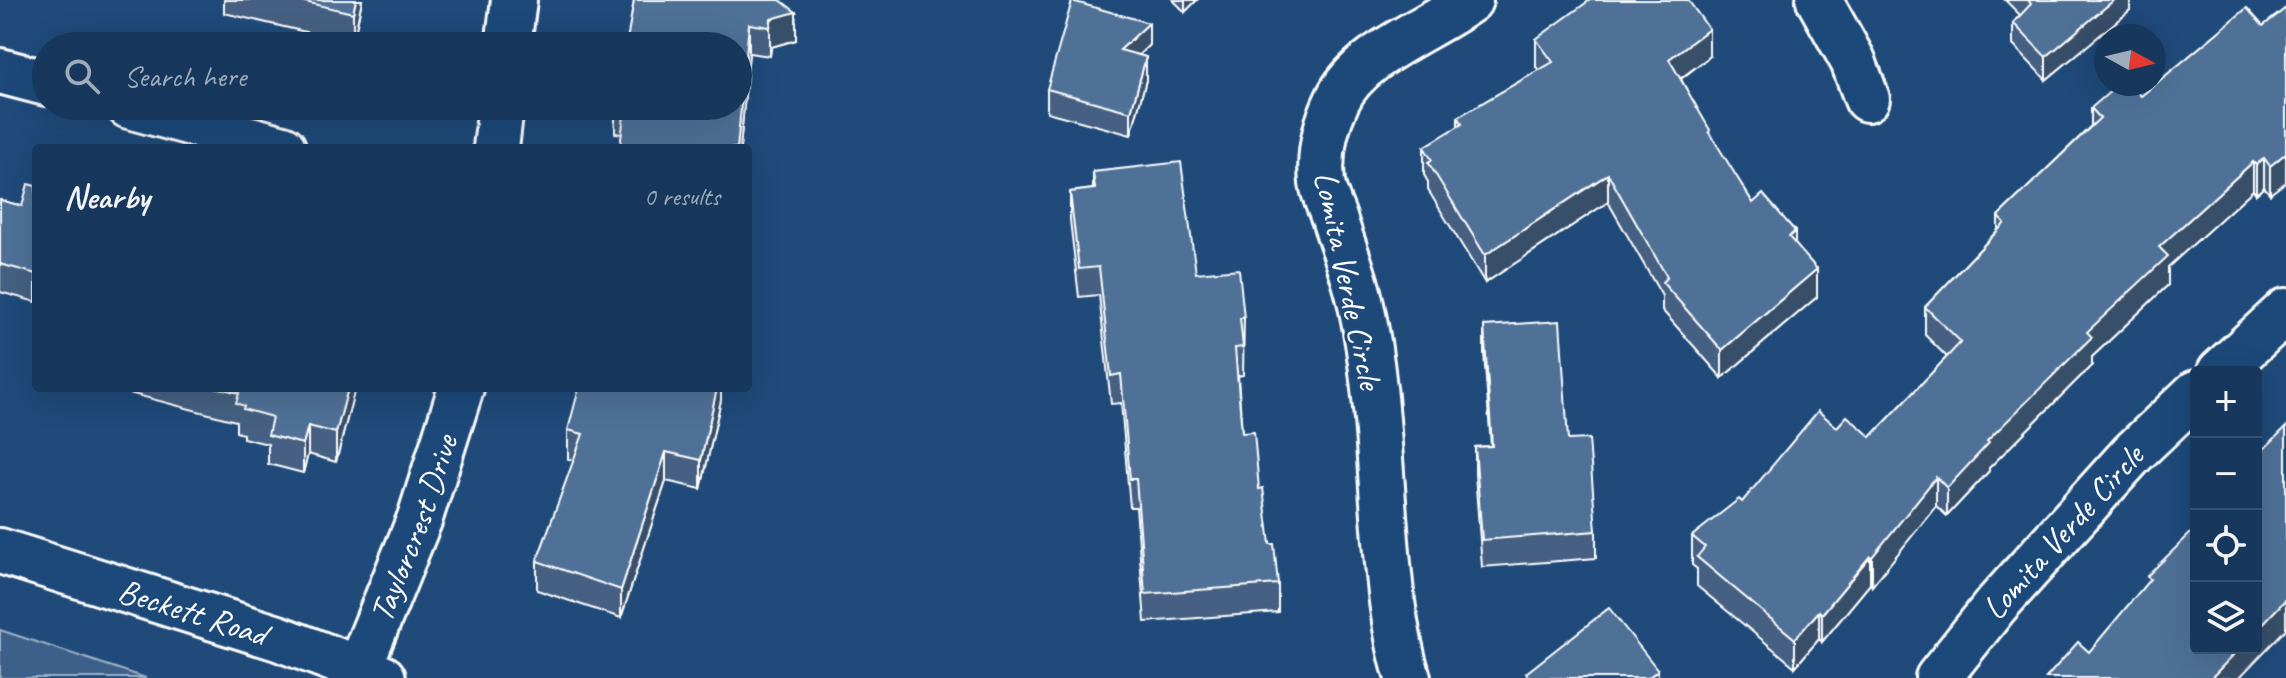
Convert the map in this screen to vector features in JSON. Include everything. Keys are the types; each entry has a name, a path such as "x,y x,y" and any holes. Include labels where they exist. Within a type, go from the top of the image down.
{"street":[{"path":"510,32 514,0"},
{"name":"Lomita Verde Circle","path":"1408,678 1389,581 1377,424 1366,331 1351,270 1322,185 1323,148 1333,109 1351,77 1387,50 1444,19 1470,0"},
{"path":"1819,0 1853,61 1867,99"},
{"path":"0,71 32,79"},
{"path":"180,120 268,144"},
{"path":"496,144 499,120"},
{"path":"2226,366 2286,311"},
{"name":"Taylorcrest Drive","path":"371,673 460,392"},
{"name":"Lomita Verde Circle","path":"1938,678 1996,605 2133,453 2190,399"},
{"name":"Beckett Road","path":"0,551 278,638 371,673"}],"shaded area":[{"path":"0,630 146,678 0,678"}],"building":[{"path":"296,0 356,0 353,13"},
{"path":"634,0 780,0 796,12 771,19 770,27 749,24 748,32 628,32"},
{"path":"1590,0 1688,0 1709,29 1669,59 1753,203 1763,194 1795,231 1789,237 1817,269 1722,350 1662,282 1667,277 1608,174 1485,255 1428,162 1432,160 1424,147 1462,124 1458,117 1553,62 1536,39"},
{"path":"2028,0 2114,0 2046,57 2013,23 2031,4"},
{"path":"1072,1 1149,23 1120,50 1146,57 1131,112 1047,89"},
{"path":"2247,8 2263,26 2286,8 2286,153 2270,166 2264,158 2256,165 2253,162 2159,247 2168,256 2087,332 2092,337 1987,441 1989,443 1947,488 1936,477 1872,557 1822,614 1819,611 1795,639 1697,557 1705,547 1692,536 1739,499 1742,502 1818,411 1837,427 1847,416 1871,437 1961,342 1925,307 2005,223 1998,216 2100,118 2091,108 2105,96 2166,96 2166,75"},
{"path":"623,120 740,120 737,144 620,144"},
{"path":"1181,162 1196,273 1239,269 1244,318 1240,318 1243,347 1235,348 1242,433 1254,432 1259,489 1263,488 1278,584 1145,594 1136,479 1130,479 1121,374 1111,376 1099,267 1079,269 1070,192 1095,189 1093,172"},
{"path":"28,184 32,185 32,273 0,264 0,200 22,206"},
{"path":"1560,321 1568,440 1589,439 1596,531 1482,540 1475,447 1492,446 1484,326"},
{"path":"235,392 347,392 336,433 308,426 303,444 268,435 272,417 243,409 244,406 236,403 239,393"},
{"path":"578,392 716,392 701,460 666,452 621,590 537,561 583,434 568,430"},
{"path":"2286,427 2286,599 2262,625 2262,510 2262,451"},
{"path":"2190,534 2190,654 2234,654 2211,678 2046,678 2078,642 2089,652 2150,579 2147,576"},
{"path":"1609,608 1658,670 1648,678 1529,678 1526,673"}]}
